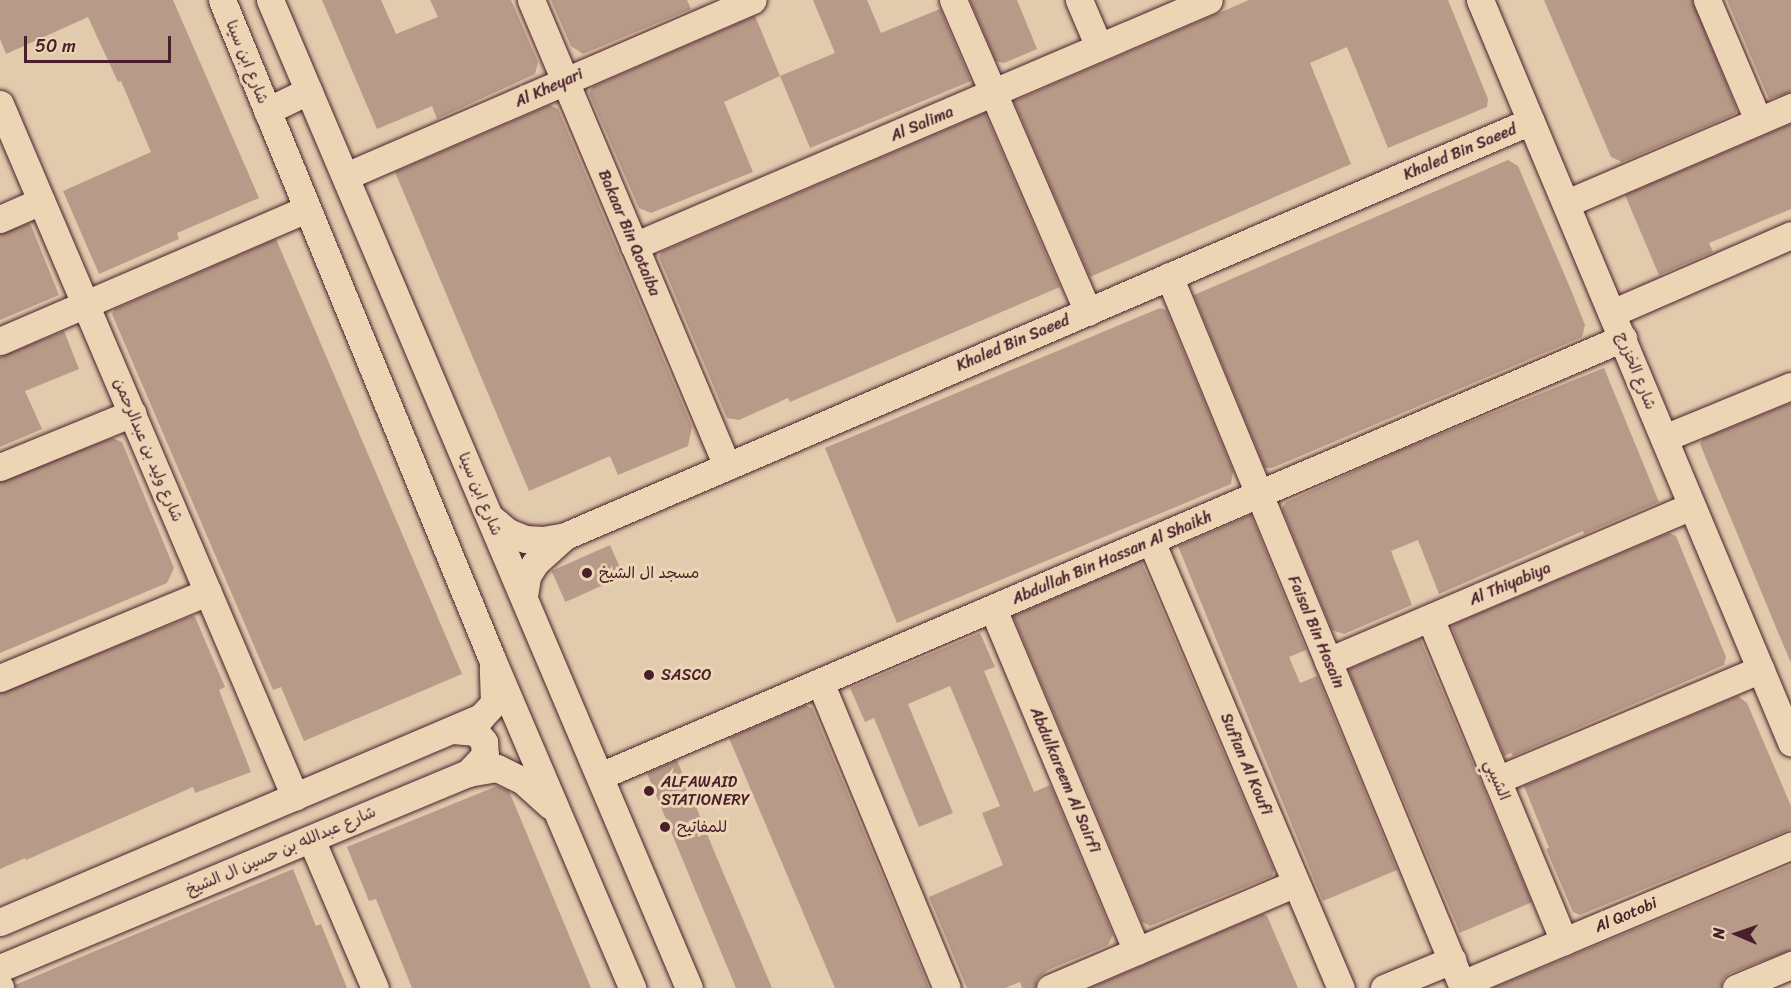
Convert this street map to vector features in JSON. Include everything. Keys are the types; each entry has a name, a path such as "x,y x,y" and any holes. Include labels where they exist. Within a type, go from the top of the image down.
{"street":[{"name":"شارع ابن سينا","path":"222,0 492,659 632,988"},
{"name":"شارع ابن سينا","path":"270,0 689,988"},
{"name":"Bakaar Bin Qotaiba","path":"531,0 727,466"},
{"name":"Al Kheyari","path":"346,176 752,0"},
{"path":"954,0 1088,312"},
{"path":"1079,0 1099,47"},
{"name":"Al Salima","path":"634,246 1209,0"},
{"name":"شارع الخزرج","path":"1480,0 1791,742"},
{"path":"1707,0 1758,120"},
{"path":"267,111 308,91"},
{"name":"شارع وليد بن عبدالرحمن","path":"0,104 295,797"},
{"path":"1567,204 1791,107"},
{"name":"Khaled Bin Saeed","path":"524,596 527,576 535,563 565,536 1532,121"},
{"path":"0,219 42,201"},
{"path":"0,341 308,209"},
{"path":"1612,313 1791,235"},
{"name":"Faisal Bin Hosain","path":"1169,276 1459,977"},
{"name":"Abdullah Bin Hassan Al Shaikh","path":"600,776 1623,338"},
{"path":"1664,438 1791,386"},
{"path":"0,467 132,414"},
{"name":"Al Thiyabiya","path":"1328,661 1691,506"},
{"path":"490,517 508,532 525,539 543,540 565,536"},
{"name":"Sufian Al Koufi","path":"1151,541 1296,884 1337,987"},
{"path":"0,678 208,592"},
{"name":"Abdulkareem Al Sairfi","path":"993,609 1137,951"},
{"name":"الشيبي","path":"1430,618 1564,941"},
{"path":"0,922 481,717 494,703 492,659"},
{"path":"1497,780 1761,669"},
{"path":"820,682 947,988"},
{"path":"453,730 476,732 484,742 485,755 468,773"},
{"name":"شارع عبدالله بن حسين ال الشيخ","path":"0,968 468,773 497,768 522,780 555,809"},
{"path":"311,839 375,988"},
{"name":"Al Qotobi","path":"1384,988 1459,977 1564,941 1791,846"},
{"path":"1050,988 1296,884"},
{"path":"1736,988 1791,965"}],"building":[{"path":"0,0 173,0 259,198 177,233 179,239 99,274 63,191 151,152 121,81 118,82 88,17 6,54 0,39"},
{"path":"322,0 381,0 396,34 438,17 430,0 511,0 538,62 535,74 437,119 432,106 377,129"},
{"path":"551,0 687,0 691,9 583,54 571,46"},
{"path":"813,0 867,0 881,33 940,9 971,81 810,148 780,76 835,53"},
{"path":"970,0 1017,0 1037,49 1004,63 996,61"},
{"path":"1249,0 1448,0 1488,99 1487,107 1388,148 1347,47 1310,63 1351,164 1090,277 1014,101"},
{"path":"1544,0 1692,0 1737,110 1735,114 1622,162 1611,157"},
{"path":"1727,0 1791,0 1791,92 1769,99"},
{"path":"755,16 780,76 724,102 753,172 651,213 639,208 589,93 592,87"},
{"path":"550,105 558,109 692,427 688,446 618,475 610,456 529,491 395,172"},
{"path":"985,113 1060,287 790,402 788,398 739,420 727,418 659,257 661,252"},
{"path":"1791,124 1791,209 1709,243 1713,252 1659,275 1625,195"},
{"path":"1508,160 1518,166 1571,290 1585,325 1582,337 1272,468 1265,468 1194,295"},
{"path":"30,223 59,295 0,320 0,234"},
{"path":"276,239 462,674 304,741 281,687 273,690 112,314 115,309"},
{"path":"1160,308 1166,310 1233,471 1231,484 897,623 825,448"},
{"path":"64,331 79,369 25,391 42,429 0,447 0,357"},
{"path":"1604,368 1659,502 1584,534 1583,531 1439,594 1418,540 1391,551 1412,605 1344,634 1332,630 1282,508 1286,502 1403,449"},
{"path":"1791,403 1790,661 1700,444 1703,439"},
{"path":"112,438 122,442 174,568 167,583 0,653 0,482"},
{"path":"1251,515 1306,650 1289,657 1300,683 1317,676 1397,870 1323,901 1178,546"},
{"path":"1669,533 1676,536 1726,657 1724,665 1513,756 1511,753 1504,756 1452,628 1454,624"},
{"name":"مسجد ال الشيخ","path":"610,545 624,576 565,602 552,571"},
{"path":"1141,561 1274,870 1272,876 1150,926 1142,922 1013,616"},
{"path":"192,616 195,617 225,687 219,690 251,772 195,793 193,787 26,860 25,858 0,869 0,693"},
{"path":"980,633 995,667 984,671 1034,792 1050,785 1113,935 1108,945 1048,970 1037,979 1035,988 1022,988 1020,982 1005,988 967,988 929,897 1003,865 982,813 1000,806 950,686 908,704 953,813 919,827 874,718 865,722 850,688"},
{"path":"1420,639 1532,902 1460,933 1348,669"},
{"path":"1738,696 1747,703 1791,806 1791,829 1580,915 1573,912 1546,849 1549,848 1524,786"},
{"path":"805,705 812,708 929,988 835,988 729,738"},
{"path":"677,760 772,988 736,988 647,773"},
{"path":"497,786 509,791 591,988 412,988 376,899 369,901 347,847"},
{"path":"1791,865 1791,950 1730,973 1723,979 1721,988 1493,988"},
{"path":"293,869 316,926 321,924 347,988 16,988 15,985"},
{"path":"1263,914 1267,916 1298,988 1090,988"}],"place":[{"name":"مسجد ال الشيخ","path":"587,573"},
{"name":"SASCO","path":"649,675"},
{"name":"ALFAWAID STATIONERY","path":"649,791"},
{"name":"للمفاتيح","path":"665,827"}]}
